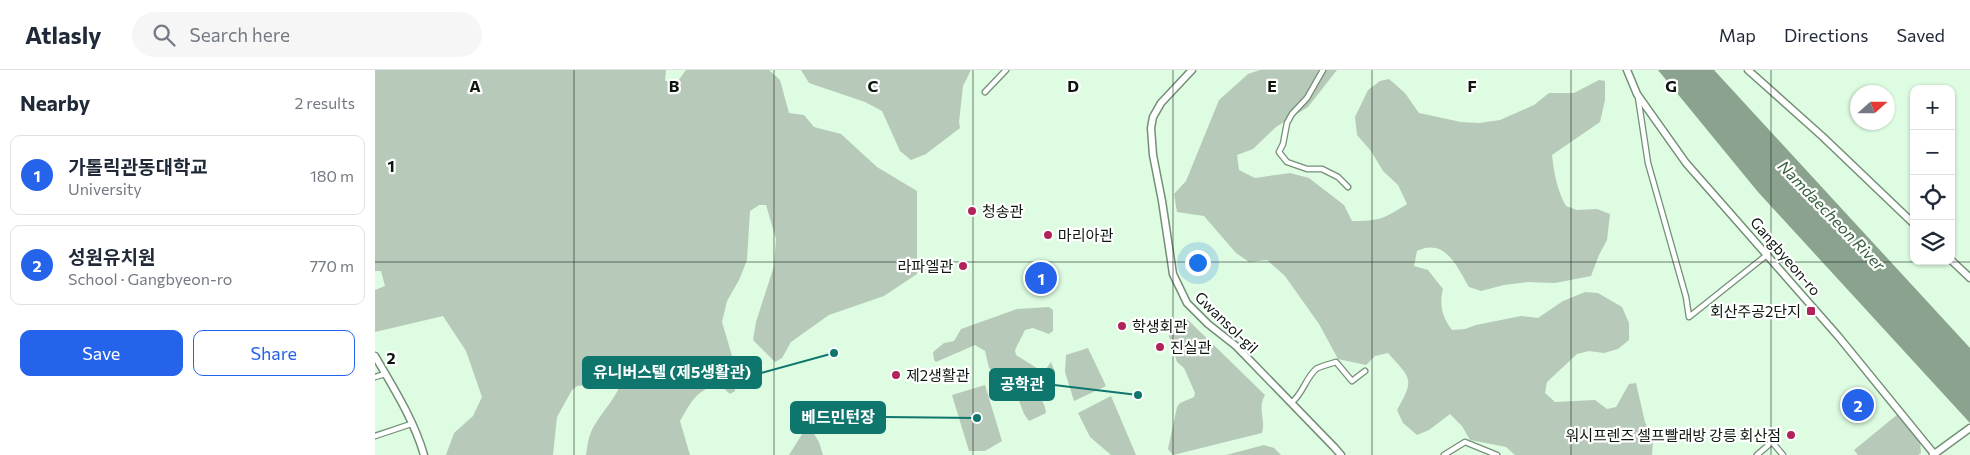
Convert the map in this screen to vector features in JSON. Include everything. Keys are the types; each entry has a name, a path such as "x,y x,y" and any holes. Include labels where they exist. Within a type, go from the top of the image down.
{"street":[{"path":"985,92 1006,70"},
{"path":"1323,70 1307,98 1291,114 1279,152 1287,162 1307,170 1322,169 1338,178 1348,187"},
{"name":"Gangbyeon-ro","path":"1627,70 1637,94 1686,163 1768,254 1838,336 1934,455 1970,428"},
{"path":"1748,70 1823,137 1910,220"},
{"name":"Gwansol-gil","path":"1188,72 1161,103 1153,116 1151,128 1153,155 1173,274 1187,303 1208,324 1236,346 1341,455"},
{"path":"1637,94 1648,163 1686,297 1689,316 1768,254"},
{"path":"1955,264 1970,278"},
{"path":"375,356 411,424 424,455"},
{"path":"1291,403 1298,398 1316,369 1336,362 1352,381 1365,371"},
{"path":"375,377 385,374"},
{"path":"375,436 411,424"},
{"path":"1444,455 1465,442 1497,455"},
{"path":"1757,455 1772,442 1783,455"}],"shaded area":[{"path":"375,70 666,70 665,81 678,81 686,70 769,70 780,80 789,113 804,115 814,127 841,134 877,167 917,191 917,274 884,296 829,315 791,342 782,358 775,362 753,340 756,322 774,266 776,239 766,205 759,205 750,211 747,260 739,280 727,301 722,322 735,366 735,391 730,394 719,384 704,390 691,402 680,421 690,455 586,455 591,432 615,396 622,381 623,373 596,384 577,386 572,390 557,417 553,455 446,455 454,433 473,416 482,397 466,351 443,316 375,332 375,290 385,286 381,271 375,271"},
{"path":"801,70 971,70 963,86 960,128 926,154 911,160 900,151 882,111 865,102 809,83"},
{"path":"1260,70 1337,70 1308,107 1276,127 1253,149 1237,155 1239,170 1255,178 1290,173 1309,178 1344,205 1352,221 1381,218 1407,204 1398,185 1383,171 1371,151 1357,135 1355,117 1368,90 1380,81 1389,79 1405,93 1419,113 1461,122 1479,123 1500,120 1534,105 1549,93 1574,93 1599,80 1605,81 1605,100 1600,122 1552,155 1556,181 1566,206 1577,210 1597,209 1610,214 1607,240 1591,276 1555,283 1528,282 1504,285 1481,291 1469,287 1449,256 1435,248 1417,251 1414,266 1428,270 1443,289 1442,311 1452,330 1465,329 1521,316 1538,318 1563,301 1585,292 1598,293 1622,307 1629,323 1629,340 1618,349 1604,353 1589,351 1577,354 1547,382 1545,393 1555,402 1595,400 1607,409 1616,407 1629,384 1636,383 1645,422 1653,442 1652,455 1515,455 1506,447 1470,440 1462,426 1450,414 1429,430 1417,435 1403,423 1397,410 1406,391 1408,379 1402,368 1388,353 1375,356 1366,365 1338,359 1319,324 1285,276 1267,260 1249,262 1236,253 1204,216 1177,212 1174,194 1186,181 1219,100 1248,74"},
{"path":"1049,307 1053,310 1053,331 1049,334 1033,328 1025,330 1015,350 1016,355 1040,370 1046,369 1051,362 1055,372 1049,379 1036,386 1046,413 1029,421 1024,414 1008,372 1003,370 993,372 989,368 985,351 975,345 936,362 934,360 933,352 944,343 954,341 961,329 1017,309"},
{"path":"1186,318 1265,395 1262,405 1262,433 1173,455 1168,449 1177,407 1180,403 1194,397 1195,393 1184,368 1177,362 1167,330 1181,319"},
{"path":"1088,348 1106,386 1074,401 1065,372 1066,355"},
{"path":"985,385 1002,441 985,451 969,451 952,395"},
{"path":"1111,396 1136,455 1111,455 1090,437 1078,413"},
{"path":"1898,414 1920,440 1921,453 1918,455 1858,455 1854,450"},
{"path":"804,431 813,432 819,442 823,455 789,455"},
{"path":"1264,445 1274,448 1281,455 1226,455"}],"water":[{"name":"Namdaecheon River","path":"1658,70 1714,70 1970,348 1970,423 1758,192"}],"place":[{"name":"청송관","path":"972,211"},
{"name":"마리아관","path":"1048,235"},
{"name":"라파엘관","path":"963,266"},
{"name":"가톨릭관동대학교","path":"1041,278"},
{"name":"회산주공2단지","path":"1811,311"},
{"name":"학생회관","path":"1122,326"},
{"name":"진실관","path":"1160,347"},
{"name":"유니버스텔 (제5생활관)","path":"834,353"},
{"name":"제2생활관","path":"896,375"},
{"name":"공학관","path":"1138,395"},
{"name":"성원유치원","path":"1858,405"},
{"name":"베드민턴장","path":"977,418"},
{"name":"워시프렌즈 셀프빨래방 강릉 회산점","path":"1791,435"}]}
